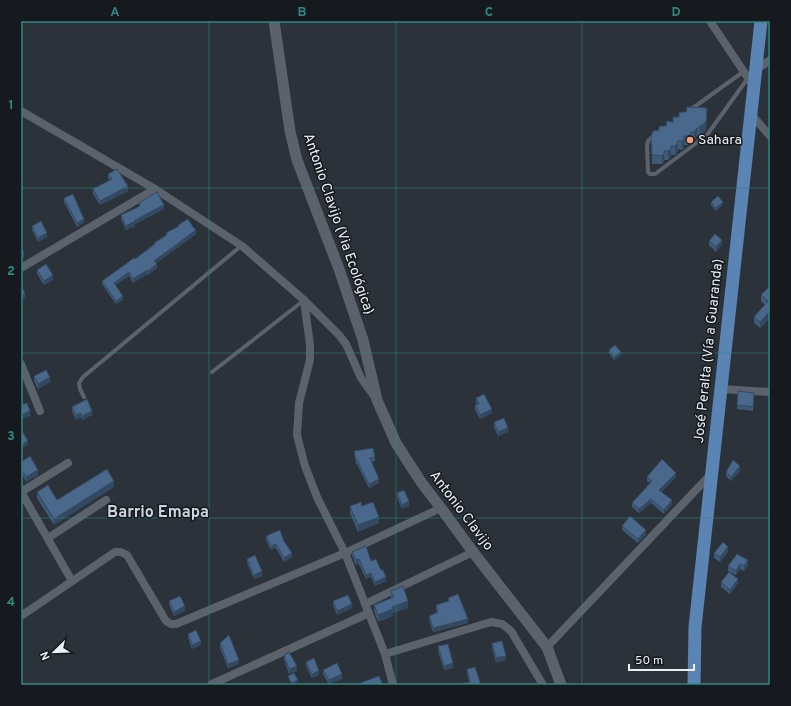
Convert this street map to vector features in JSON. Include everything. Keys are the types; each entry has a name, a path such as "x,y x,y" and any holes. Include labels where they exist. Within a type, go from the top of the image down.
{"highway":[{"name":"José Peralta (Vía a Guaranda)","path":"694,685 694,627 751,114 750,77 761,21"}],"main road":[{"name":"Antonio Clavijo (Via Ecológica)","path":"274,21 290,131 297,160 339,269 363,340"},
{"name":"Antonio Clavijo","path":"363,340 377,400 396,443 420,482 473,552 548,646 562,685"}],"street":[{"path":"710,21 750,77 770,60"},
{"path":"21,112 156,189 242,246 304,300 343,339 361,378 377,400"},
{"path":"751,114 770,136"},
{"path":"21,268 156,189"},
{"path":"304,300 310,345 310,360 299,403 297,435 307,472 345,553 385,654 393,685"},
{"path":"21,364 40,411"},
{"path":"721,389 770,392"},
{"path":"68,463 21,492 72,581"},
{"path":"548,646 712,472"},
{"path":"48,538 106,500"},
{"path":"21,616 115,552 121,552 128,555 166,621 171,624 176,624 345,553 441,508"},
{"path":"365,604 473,552"},
{"path":"212,684 369,613"},
{"path":"385,654 491,622 502,624 511,631 543,685"}],"lane":[{"path":"688,111 750,77"},
{"path":"657,133 651,137 647,145 648,172 653,175 707,135 750,77"},
{"path":"84,397 79,383 84,377 242,246"},
{"path":"212,372 304,300"}],"building":[{"path":"687,107 707,108 706,121 704,124 700,126 700,128 697,128 694,132 691,132 688,136 684,136 682,141 678,141 675,146 671,146 671,149 664,151 662,156 652,155 651,137 653,131 659,130 659,127 661,126 666,126 667,121 673,122 673,117 679,117 679,113 686,112"},
{"path":"117,169 128,186 100,201 93,189 112,179 108,174"},
{"path":"157,192 164,205 126,226 121,215 140,206 139,203"},
{"path":"73,194 84,219 77,223 64,198"},
{"path":"718,196 723,202 716,208 711,202"},
{"path":"188,219 196,230 154,261 157,264 133,279 129,272 114,283 123,296 116,301 102,281 167,235 166,233"},
{"path":"41,221 47,233 38,238 32,226"},
{"path":"715,234 722,240 716,247 709,241"},
{"path":"21,247 24,253 21,255"},
{"path":"46,264 53,275 44,281 37,270"},
{"path":"21,284 25,294 21,295"},
{"path":"770,286 770,311 760,322 754,317 768,301 761,295"},
{"path":"615,345 621,352 614,357 609,350"},
{"path":"46,370 50,377 38,384 34,376"},
{"path":"738,391 754,393 753,407 737,405"},
{"path":"484,394 492,409 480,415 475,405 479,404 476,398"},
{"path":"87,399 92,411 82,416 81,413 76,415 72,407"},
{"path":"27,403 30,411 21,415 21,405"},
{"path":"504,418 508,428 498,432 494,422"},
{"path":"22,431 28,441 21,445 21,432"},
{"path":"373,448 375,457 370,458 379,479 369,484 356,460 354,451"},
{"path":"30,456 38,470 26,477 21,468 21,462"},
{"path":"662,459 676,473 659,490 672,500 664,510 651,499 639,509 632,503 652,481 647,477"},
{"path":"733,460 740,466 731,477 726,472"},
{"path":"107,469 114,481 54,519 37,492 48,485 57,500"},
{"path":"404,490 409,501 402,505 397,493"},
{"path":"361,502 362,506 373,502 379,517 358,525 350,506"},
{"path":"630,516 646,530 638,539 622,526"},
{"path":"280,530 284,541 292,553 284,558 276,544 271,546 266,536"},
{"path":"723,542 728,547 720,557 714,553"},
{"path":"366,546 371,561 376,559 386,577 375,582 371,573 366,575 359,559 356,560 352,552"},
{"path":"737,554 748,560 744,566 740,564 736,571 728,566"},
{"path":"255,555 262,571 254,575 247,559"},
{"path":"729,572 738,579 730,590 721,582"},
{"path":"403,586 408,601 392,607 393,609 378,615 374,605 394,597 391,591"},
{"path":"458,594 468,619 433,628 429,616 438,612 436,605 449,601 448,598"},
{"path":"348,595 352,604 337,611 333,601"},
{"path":"180,596 185,606 174,612 169,601"},
{"path":"196,630 201,641 192,645 188,634"},
{"path":"229,635 239,660 228,664 220,643"},
{"path":"502,641 506,656 496,658 492,643"},
{"path":"448,644 453,663 444,666 438,646"},
{"path":"289,652 297,666 289,669 284,655"},
{"path":"314,658 319,671 312,674 306,662"},
{"path":"337,663 342,674 329,680 323,670"},
{"path":"475,667 481,685 460,685 459,684 470,682 467,669"},
{"path":"294,673 298,680 291,683 288,676"},
{"path":"379,676 383,685 355,685"}],"place":[{"name":"Sahara","path":"690,140"}],"district":[{"name":"Barrio Emapa","path":"158,513"}]}
